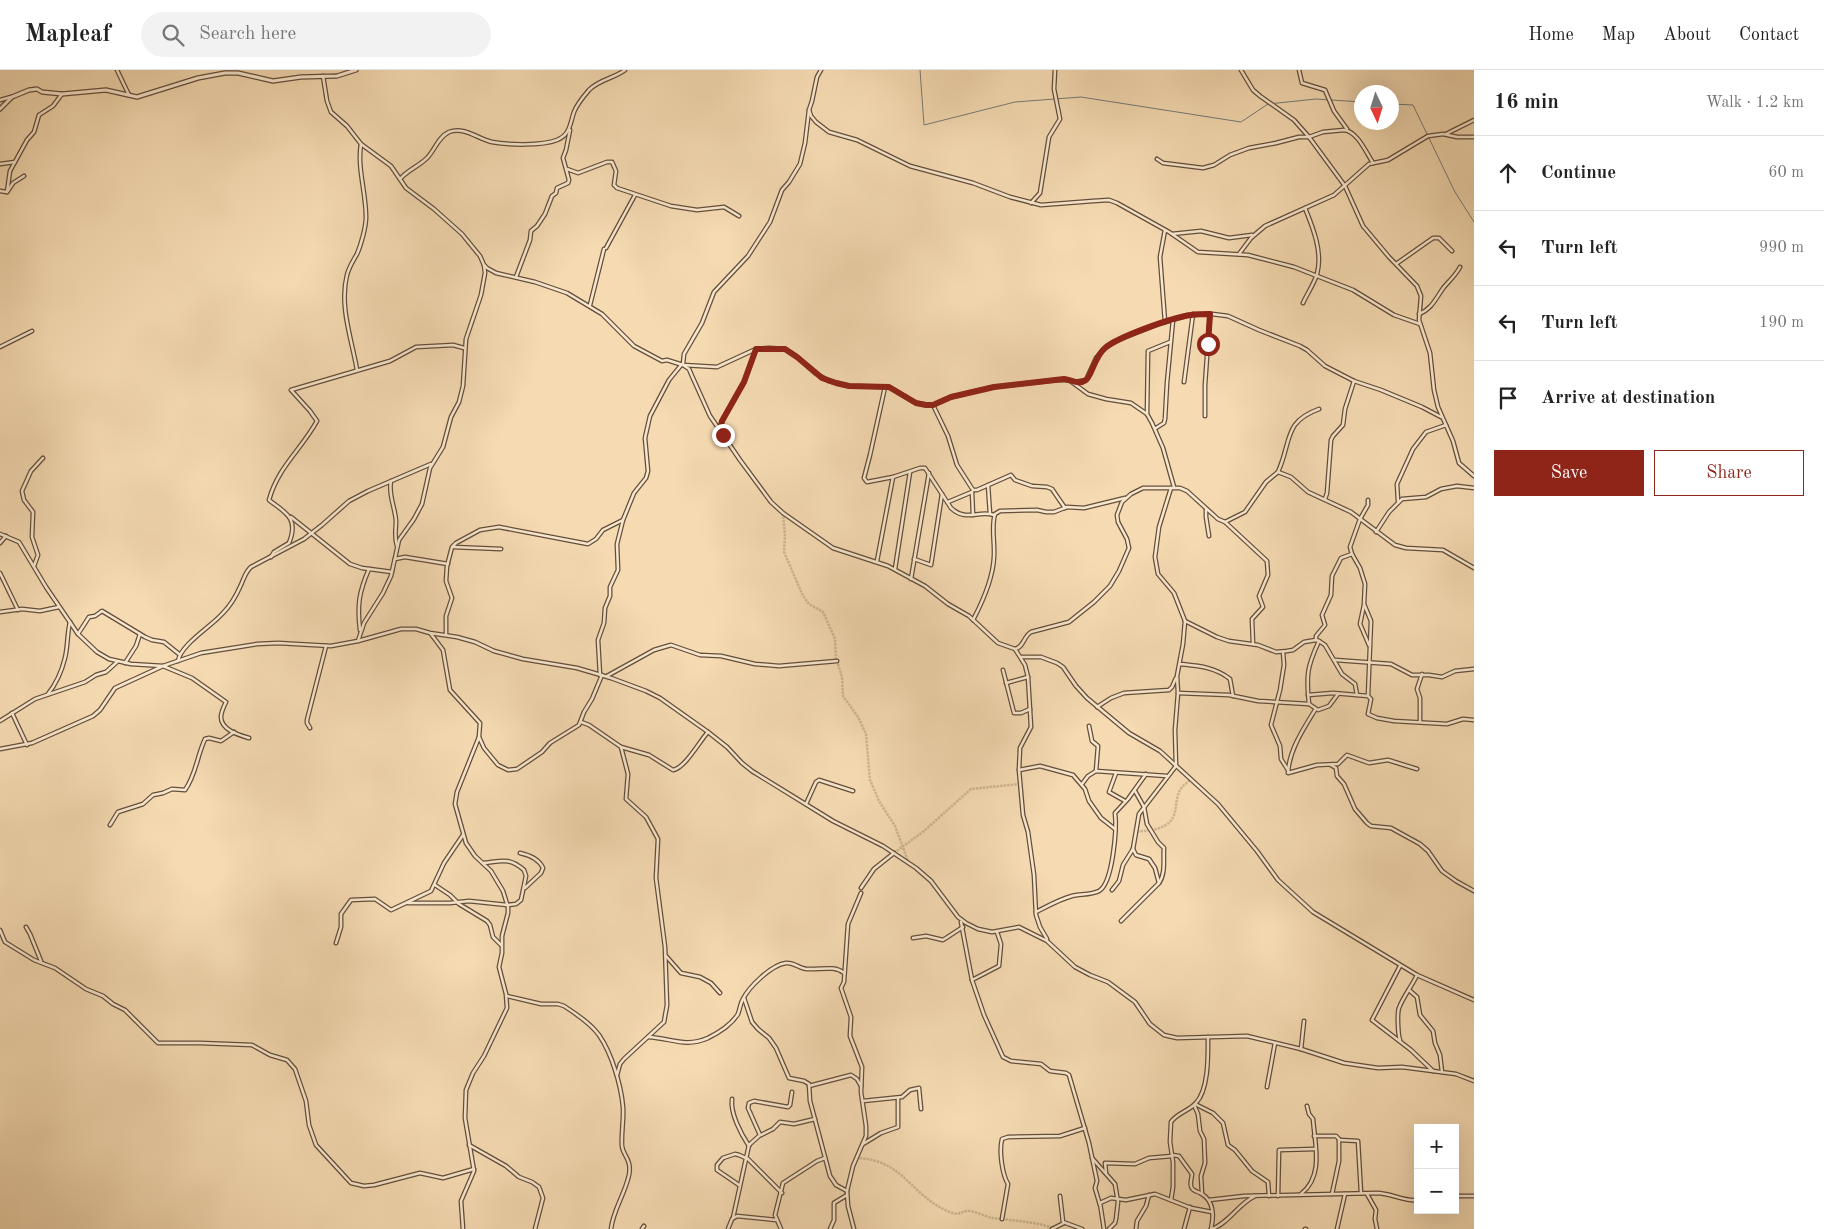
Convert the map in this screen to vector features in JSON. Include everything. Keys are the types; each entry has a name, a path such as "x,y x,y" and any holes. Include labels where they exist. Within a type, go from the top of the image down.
{"street":[{"path":"117,70 129,96"},
{"path":"0,100 37,89 42,92 62,94 106,90 137,97 198,78 233,71 273,81 344,75 356,70"},
{"path":"516,277 530,240 531,231 542,219 552,196 556,194 557,188 568,183 567,169 563,158 578,105 589,90 605,79 625,70"},
{"path":"479,736 484,748 495,763 503,768 513,770 540,754 550,743 571,731 581,722 601,675 598,640 610,596 610,587 618,570 617,544 623,520 634,492 641,485 648,471 645,438 650,416 669,380 683,364 684,354 702,323 714,292 748,256 770,222 782,190 800,164 816,77 821,70"},
{"path":"1031,203 1040,193 1049,137 1060,119 1054,89 1055,70"},
{"path":"1240,70 1253,90 1294,120 1309,137 1345,186 1363,226 1419,289 1421,296 1420,324 1430,353 1434,390 1441,417 1453,441 1459,463 1474,476"},
{"path":"1299,70 1302,84 1325,90 1334,111 1348,130 1355,136 1373,163"},
{"path":"323,76 327,101 331,112 347,126 361,144 386,161 406,188 434,209 462,234 487,268 496,273 552,287 590,305 614,324 634,346 662,361 668,360 683,364 717,367 756,349 785,349 822,378 836,383 856,386 891,388 916,403 926,405 933,405 951,397 994,387 1064,379 1074,382 1088,394 1131,403 1147,414 1163,448 1173,487 1159,527 1156,561 1158,574 1174,593 1185,621 1180,664 1177,676 1169,690 1124,693 1111,698 1097,707"},
{"path":"7,192 10,170 27,140 34,132 40,115 53,106 62,94"},
{"path":"0,110 12,97"},
{"path":"809,110 816,122 829,132 857,140 910,166 973,183 1041,205 1109,200 1117,202 1172,234 1198,252 1239,254 1285,264 1353,290 1394,315 1420,324"},
{"path":"1239,254 1254,235 1267,224 1334,195 1363,168 1373,163 1388,160 1428,136 1446,134 1474,120"},
{"path":"400,179 409,170 429,157 443,136 448,132 464,131 492,142 511,144 553,141 563,136 570,128"},
{"path":"1156,159 1163,163 1203,168 1216,165 1230,155 1249,148 1294,138 1309,137 1323,132 1348,130"},
{"path":"1446,134 1457,137 1474,136"},
{"path":"357,370 347,318 345,294 348,272 357,253 366,218 364,189 360,172 361,144"},
{"path":"0,164 15,162"},
{"path":"567,169 578,173 607,162 612,162 616,171 614,185 617,188 679,207 697,210 724,207 739,216"},
{"path":"7,192 13,183 24,176"},
{"path":"0,192 7,192"},
{"path":"590,305 605,248 635,195"},
{"path":"1303,303 1316,276 1319,265 1316,237 1305,208"},
{"path":"1164,230 1160,260 1165,322"},
{"path":"1172,234 1202,231 1229,238 1254,235"},
{"path":"1396,264 1433,238 1439,238 1452,251"},
{"path":"358,641 364,623 383,594 392,572 399,540 418,512 432,463 443,447 451,417 462,393 464,348 468,329 485,279 484,264"},
{"path":"1419,314 1430,308 1460,267"},
{"path":"1074,382 1086,380 1096,358 1104,348 1113,342 1165,322 1193,314 1210,314 1228,316 1300,346 1312,354 1319,362 1354,381 1422,406 1441,417"},
{"path":"1184,382 1193,314"},
{"path":"1205,416 1205,385 1210,314"},
{"path":"1155,429 1165,419 1173,320"},
{"path":"0,347 32,331"},
{"path":"1147,414 1148,351 1170,342"},
{"path":"392,572 350,564 269,500 277,477 316,421 310,411 291,390 344,376 357,370 395,359 416,347 453,345 464,348"},
{"path":"720,430 722,421 744,382 756,349"},
{"path":"683,364 689,369 710,416 769,499 783,513 832,548 895,569 932,590 948,604 962,610 998,643 1014,650 1021,657 1028,677 1031,730 1020,748 1019,770 1023,814 1028,832 1034,875 1036,912 1040,927 1047,940 1075,967 1108,982 1135,1002 1150,1024 1161,1034 1177,1038 1245,1036 1301,1049 1344,1063 1378,1068 1402,1067 1442,1072 1474,1080"},
{"path":"1325,499 1331,440 1332,436 1343,424 1345,409 1354,381"},
{"path":"885,387 864,478 867,482 924,468 956,513 973,515 994,515 1000,511 1037,510 1054,512 1065,508 1084,508 1127,497 1143,488 1173,487 1187,491 1206,510 1225,522 1264,557 1268,564 1268,575 1259,596 1263,606 1252,619 1253,644"},
{"path":"933,405 948,436 957,465 973,491 973,515"},
{"path":"1225,522 1245,512 1266,482 1278,472 1285,456 1292,428 1308,412 1319,409"},
{"path":"1398,501 1397,484 1413,449 1426,432 1446,425"},
{"path":"34,566 38,555 32,536 33,512 24,500 22,491 31,471 43,458"},
{"path":"178,661 179,654 202,631 219,618 230,605 246,571 300,542 349,501 432,463"},
{"path":"895,569 910,471"},
{"path":"1278,472 1286,474 1308,492 1351,512 1376,532 1400,547 1447,551 1474,568"},
{"path":"911,579 929,473"},
{"path":"948,502 1011,476 1032,486 1049,488 1065,508"},
{"path":"877,562 893,477"},
{"path":"391,481 390,488 395,516 395,541 397,546"},
{"path":"385,483 390,488"},
{"path":"988,485 990,514"},
{"path":"1376,532 1388,512 1398,501 1405,498 1429,496 1448,488 1462,486 1474,488"},
{"path":"914,559 931,565 942,494"},
{"path":"1014,650 1020,647 1026,636 1032,632 1068,622 1094,602 1110,586 1119,571 1128,548 1127,539 1118,522 1117,515 1118,510 1127,497"},
{"path":"1368,500 1368,505 1360,519 1351,545 1352,554 1360,568 1365,584 1360,624 1370,649"},
{"path":"1206,510 1209,536"},
{"path":"271,557 274,552 290,541 292,524 289,515"},
{"path":"973,620 992,575 994,515"},
{"path":"446,635 446,616 452,598 446,581 452,547 456,543 480,530 498,527 588,544 596,539 603,530 623,520"},
{"path":"0,534 19,542 78,634 103,657 117,662 163,666 192,678 226,702 221,719 226,726 234,732 249,738"},
{"path":"0,543 6,536"},
{"path":"452,547 501,549"},
{"path":"1315,710 1309,704 1308,668 1317,640 1316,636 1325,625 1322,615 1331,595 1331,583 1334,572 1341,558 1352,554"},
{"path":"395,560 402,557 448,564"},
{"path":"360,632 359,598 369,568"},
{"path":"0,573 18,610"},
{"path":"1364,604 1371,621 1371,662 1368,696 1371,699 1368,711 1370,715 1394,721 1450,724 1463,719 1474,720"},
{"path":"0,612 18,610 40,611 59,606"},
{"path":"78,634 89,617 95,616 102,611 152,640 164,642 179,654"},
{"path":"1185,621 1217,637 1229,641 1253,644 1276,652 1293,650 1304,642 1317,640 1325,645 1342,674 1355,684 1358,695"},
{"path":"48,694 58,677 65,658 66,639 70,622"},
{"path":"0,749 27,745 92,716 100,710 115,688 163,666 201,653 268,642 326,646 358,641 401,629 416,629 446,635 475,642 508,655 577,668 601,675 660,698 727,747 746,766 834,821 894,853 927,877 960,919 972,980 984,1015 1003,1057 1011,1061 1041,1064 1048,1070 1068,1074 1085,1128 1092,1158 1097,1181 1095,1188 1104,1229"},
{"path":"430,633 443,650 450,690 480,723 479,736 455,797 455,804 463,836 472,851 491,871 500,886 508,913 503,929 499,968 507,996 506,1011 466,1090 465,1116 474,1169 461,1201 463,1229"},
{"path":"125,663 136,646 140,634"},
{"path":"310,728 307,720 326,646"},
{"path":"606,677 654,650 671,646 700,655 721,656 755,664 779,666 837,661"},
{"path":"1283,652 1284,665 1271,728 1280,746 1281,759 1288,773 1317,765 1339,764 1347,755 1369,763 1388,760 1417,769"},
{"path":"1021,657 1047,658 1057,662 1063,667 1081,692 1097,707 1128,733 1160,751 1218,804 1257,850 1278,880 1314,912 1400,966 1474,1000"},
{"path":"1334,660 1391,664 1412,674 1442,677 1455,671 1474,669"},
{"path":"0,721 35,699 86,682 96,675 106,672 117,662"},
{"path":"1180,664 1205,666 1221,673 1230,679 1233,696"},
{"path":"1003,670 1014,713 1021,713 1030,709"},
{"path":"1420,721 1420,698 1417,689 1422,674"},
{"path":"1112,890 1119,881 1123,865 1133,848 1138,827 1138,816 1176,766 1177,676"},
{"path":"1006,683 1028,677"},
{"path":"1178,692 1233,696 1276,703 1309,704"},
{"path":"1308,696 1338,694 1368,696"},
{"path":"1315,710 1324,709 1338,694"},
{"path":"1288,770 1302,730 1315,710"},
{"path":"12,713 27,745"},
{"path":"581,722 589,725 621,747 649,755 670,769 676,770 684,763 708,732"},
{"path":"1089,726 1093,741 1098,746 1096,771"},
{"path":"110,825 118,812 143,804 153,795 172,789 184,790 193,776 205,739 221,741 234,732"},
{"path":"617,1075 620,1064 624,1059 659,1027 666,1018 667,1005 665,955 657,883 658,839 646,817 626,799 628,774 621,747"},
{"path":"1330,764 1336,769 1337,776 1344,784 1355,809 1367,823 1371,826 1391,828 1420,844 1428,851 1442,871 1456,882 1474,891"},
{"path":"1019,770 1036,766 1068,772 1073,775 1082,784 1089,801 1100,816 1115,829"},
{"path":"1082,784 1088,776 1096,771 1167,776"},
{"path":"1116,773 1109,792 1125,802"},
{"path":"1036,912 1070,896 1101,890 1109,876 1114,852 1115,813 1146,774"},
{"path":"806,804 816,782 819,780 852,791"},
{"path":"1122,921 1159,883 1162,877 1164,848 1147,824 1144,807 1134,790"},
{"path":"336,943 342,927 342,914 351,900 375,899 392,910 428,893 435,885 444,863 463,836"},
{"path":"1133,848 1136,856 1149,859 1155,868 1159,883"},
{"path":"520,853 534,858 543,868 541,873 524,889"},
{"path":"861,888 874,870 894,853"},
{"path":"407,903 469,901 507,905 516,904 521,900 525,872 516,864 504,860 483,863"},
{"path":"435,885 450,895 456,902 487,921 493,937 502,946"},
{"path":"854,1229 848,1206 847,1190 853,1166 866,1132 861,1086 862,1067 850,1036 851,1017 842,990 848,924 861,893"},
{"path":"960,919 978,929 997,932 1017,927 1047,940"},
{"path":"26,927 38,958 42,962"},
{"path":"913,938 926,936 944,940 963,927"},
{"path":"0,930 4,942 34,960 61,971 86,989 103,996 125,1010 158,1044 200,1042 235,1046 251,1045 272,1056 288,1060 295,1069 306,1101 309,1125 316,1146 351,1183 369,1186 420,1173 443,1178 474,1169"},
{"path":"972,980 999,966 1001,944 997,932"},
{"path":"665,955 681,972 707,981 720,993"},
{"path":"647,1037 683,1043 708,1038 735,1018 744,997 759,979 784,964 793,964 805,969 836,969 844,973"},
{"path":"1400,966 1372,1020 1420,1058 1434,1072"},
{"path":"1400,1042 1397,1030 1399,1024 1398,1010 1418,975"},
{"path":"1409,990 1417,997 1420,1015 1433,1032 1440,1056 1442,1072"},
{"path":"507,996 541,1004 558,1004 567,1008 598,1034 617,1075 623,1107 622,1147 629,1162 623,1197 613,1214 611,1229 616,1229"},
{"path":"744,997 752,1022 769,1038 776,1048 788,1077 792,1080 806,1082 809,1086 810,1101 831,1179 838,1186 847,1190"},
{"path":"1301,1049 1304,1020"},
{"path":"1171,1200 1173,1186 1170,1142 1172,1121 1194,1105 1202,1092 1208,1059 1208,1037"},
{"path":"1267,1088 1275,1043"},
{"path":"809,1086 851,1075 857,1079 861,1086"},
{"path":"863,1101 898,1098 910,1090 920,1088 921,1109"},
{"path":"760,1136 748,1108 749,1103 754,1101 787,1107 790,1105 792,1092"},
{"path":"862,1145 881,1133 898,1126 898,1098"},
{"path":"732,1099 731,1109 738,1127 749,1146"},
{"path":"1194,1105 1198,1114 1200,1132 1204,1140 1205,1163 1201,1173 1202,1194"},
{"path":"1194,1105 1213,1113 1222,1122 1228,1145 1236,1151 1252,1171 1268,1182 1269,1196"},
{"path":"1300,1195 1309,1188 1314,1179 1317,1157 1313,1119 1309,1114 1307,1106"},
{"path":"728,1229 733,1218 749,1146 780,1122 794,1124 815,1119"},
{"path":"1002,1219 1008,1184 1001,1154 1002,1139 1008,1137 1060,1136 1085,1128"},
{"path":"1314,1136 1337,1136 1339,1140 1340,1161 1332,1194"},
{"path":"1339,1140 1358,1141 1361,1193"},
{"path":"469,1144 506,1166 519,1177 539,1187 543,1198 536,1227 540,1229"},
{"path":"1278,1196 1279,1150 1315,1149"},
{"path":"739,1185 716,1168 721,1160 729,1155 737,1154 746,1158 782,1193"},
{"path":"1106,1175 1106,1163 1134,1164 1149,1158 1179,1156 1192,1172 1190,1185 1209,1200 1212,1206 1211,1229 1222,1224 1246,1201 1256,1196"},
{"path":"781,1229 775,1214 783,1184 786,1180 825,1158"},
{"path":"1092,1158 1115,1183 1118,1199 1115,1222 1109,1229"},
{"path":"1209,1200 1256,1196 1384,1192 1409,1201 1414,1200"},
{"path":"1366,1193 1376,1210 1377,1229"},
{"path":"1100,1205 1101,1202 1109,1199 1126,1200 1156,1194 1190,1207 1212,1212"},
{"path":"1337,1229 1345,1194"},
{"path":"830,1229 834,1220 834,1203 847,1195"},
{"path":"1136,1229 1137,1221 1146,1206 1149,1195"},
{"path":"1060,1196 1064,1223"},
{"path":"1459,1196 1474,1196"},
{"path":"1184,1229 1190,1207"},
{"path":"733,1218 740,1216 777,1220"},
{"path":"1052,1229 1064,1223 1082,1229"}],"waterway":[{"path":"920,70 924,125 1015,102 1081,97 1241,122 1268,104 1316,99 1354,101"},
{"path":"1399,104 1413,105 1455,192 1474,222"}],"tunnel":[{"path":"783,513 784,552 803,596 809,604 823,612 835,639 836,658 842,677 843,696 858,717 866,734 870,780 879,801 895,826 909,864"},
{"path":"1137,832 1158,829 1169,823 1174,815 1180,790 1191,779"},
{"path":"894,853 924,831 971,789 1020,784"},
{"path":"856,1158 872,1160 885,1165 897,1172 937,1205 950,1212 958,1214 970,1211 993,1218 1053,1228"}],"route":[{"path":"723,435 720,430 722,421 736,399 756,349 785,349 822,378 849,386 889,387 916,403 933,405 951,397 994,387 1064,379 1074,382 1086,380 1096,358 1104,348 1113,342 1159,324 1189,315 1210,314 1208,344"}]}
